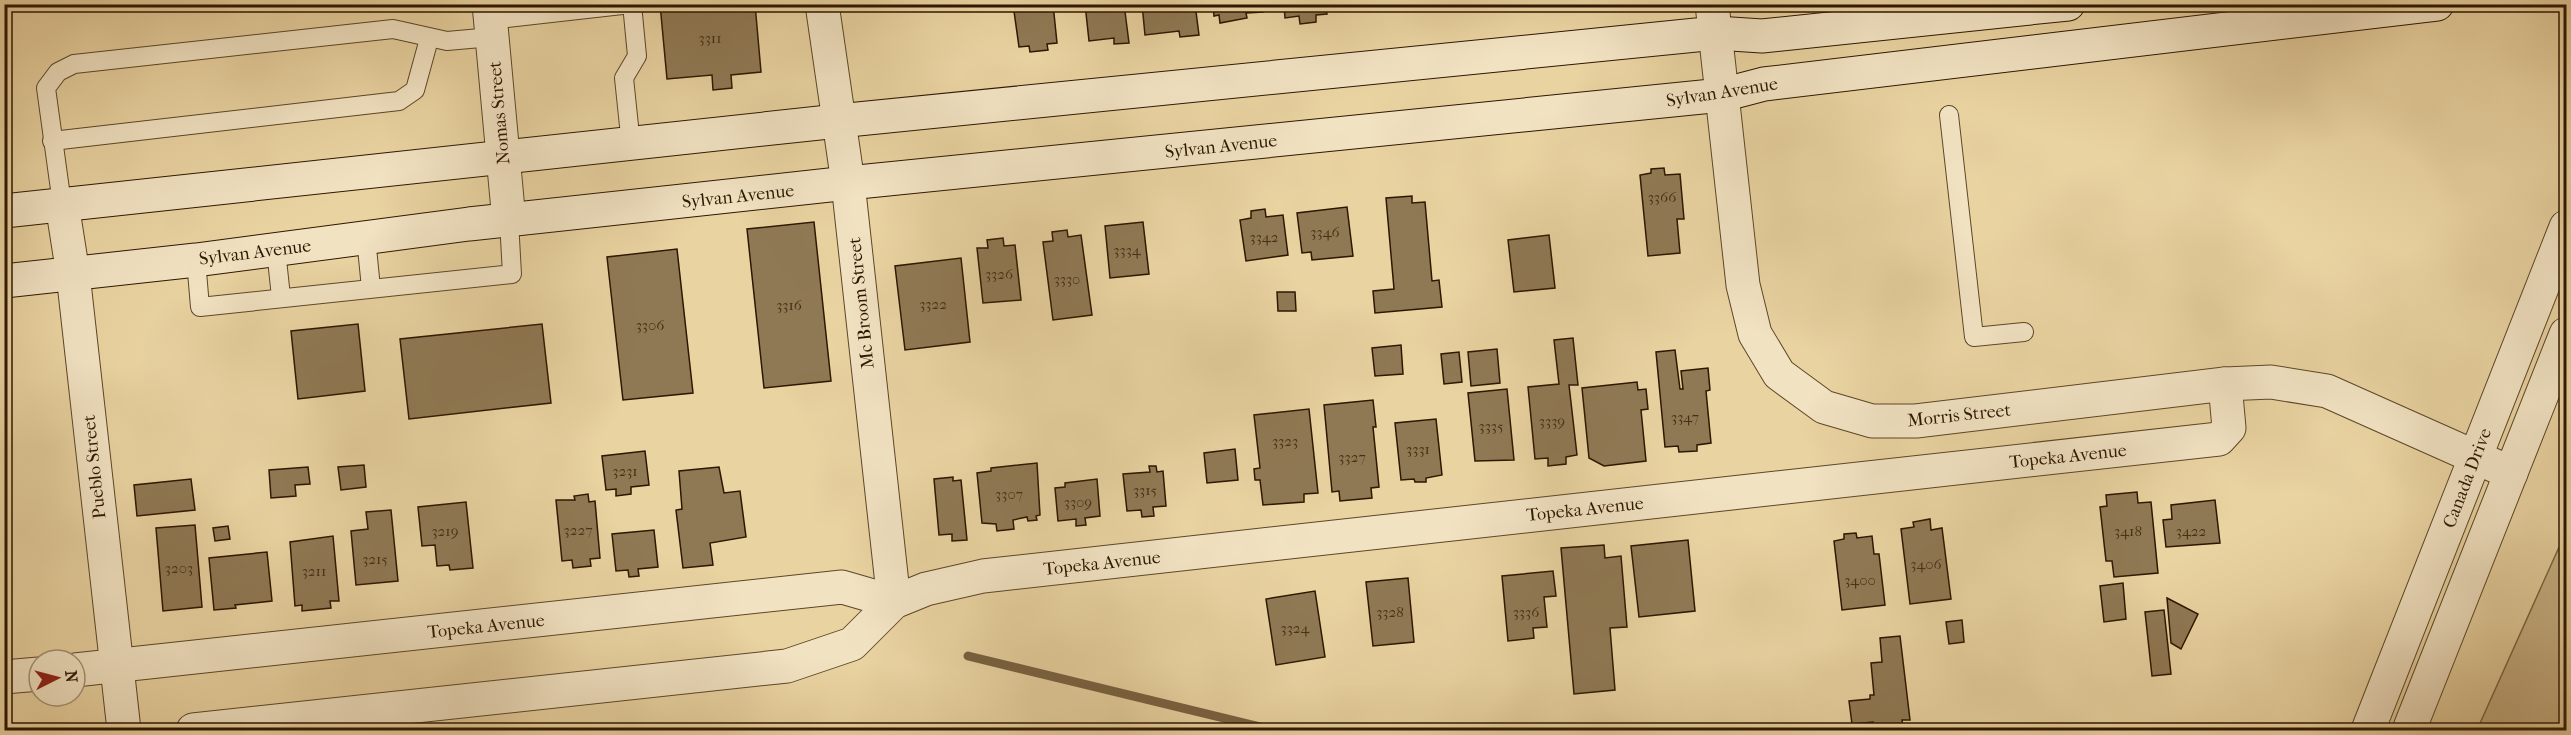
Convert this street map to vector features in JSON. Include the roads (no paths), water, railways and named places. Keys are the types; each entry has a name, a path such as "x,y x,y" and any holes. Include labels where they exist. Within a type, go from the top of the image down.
{"street":[{"name":"Mc Broom Street","path":"822,4 848,183 894,602"},
{"path":"4,211 631,145 1714,19 1762,36 2068,4"},
{"name":"Sylvan Avenue","path":"4,282 848,183 1722,95 1764,84 2437,4"},
{"name":"Morris Street","path":"1714,19 1743,285 1755,334 1779,374 1824,407 1872,421 1917,421 2225,384 2271,382 2328,391 2511,473"},
{"name":"Nomas Street","path":"490,20 510,221"},
{"name":"Pueblo Street","path":"62,204 73,274 124,730"},
{"name":"Canada Drive","path":"2368,730 2566,226"},
{"path":"2409,730 2566,334"},
{"name":"Topeka Avenue","path":"193,730 787,666 852,644 894,602 926,589 983,576 2219,440 2229,428 2225,384"},
{"name":"Topeka Avenue","path":"87,669 842,587 894,602"},
{"path":"4,677 27,675"}],"lane":[{"path":"62,204 46,88 58,72 74,64 393,29 411,31 429,39 447,41 490,20 631,4 638,56 624,78 631,145"},
{"path":"52,141 399,101 415,90 429,39"},
{"path":"1949,115 1974,337 2024,332"},
{"path":"196,260 200,307 512,274 510,221"},
{"path":"366,238 371,288"},
{"path":"276,250 281,297"}],"waterway":[{"path":"968,656 1273,730"}]}
